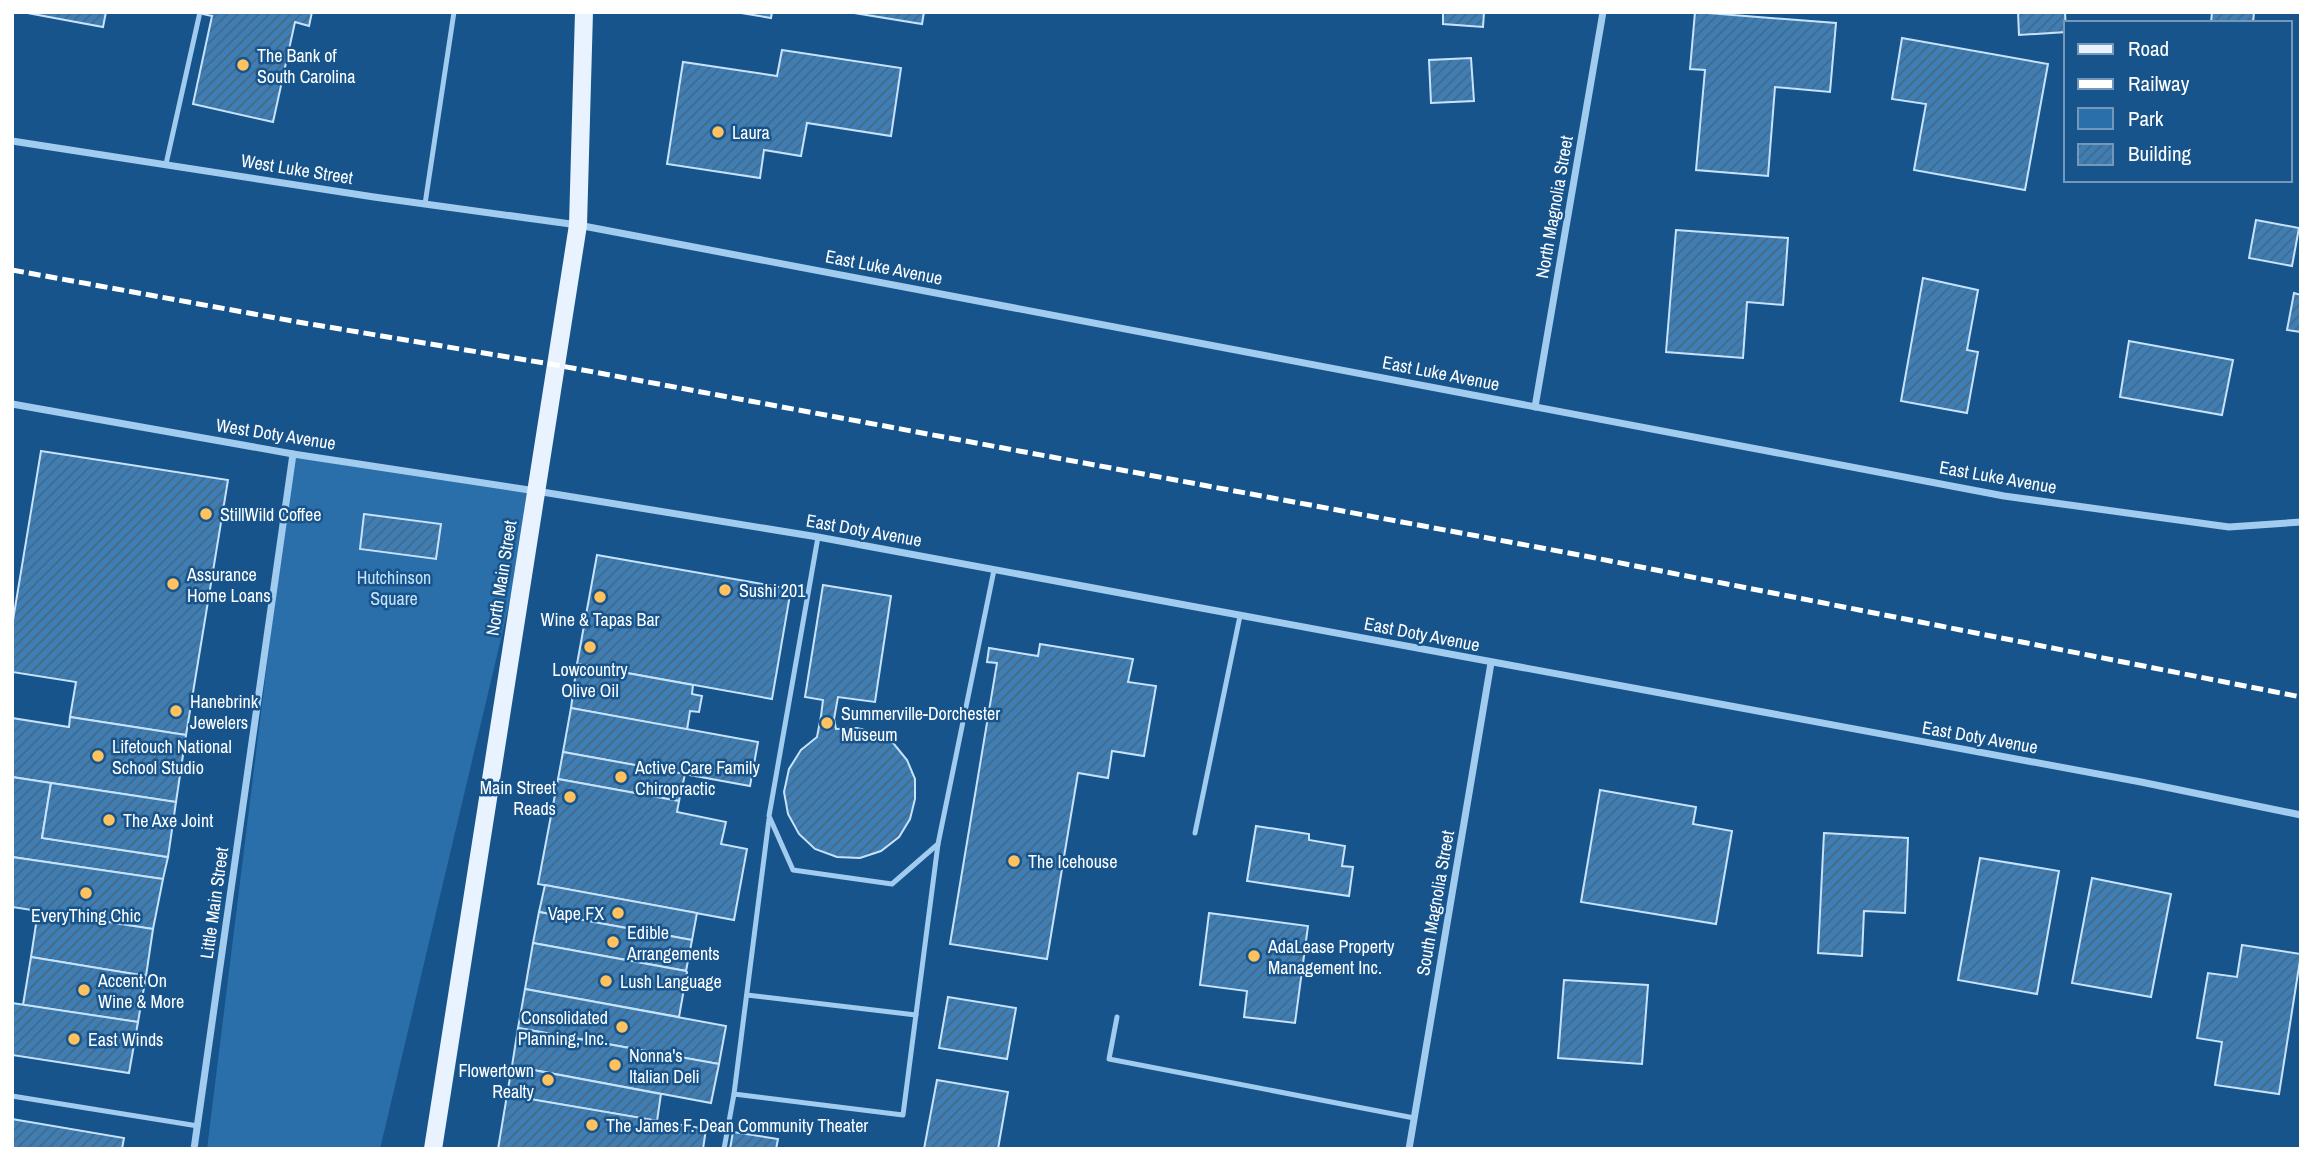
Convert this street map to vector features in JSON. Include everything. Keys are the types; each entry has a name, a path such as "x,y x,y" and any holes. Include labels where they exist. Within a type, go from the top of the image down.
{"main road":[{"name":"North Main Street","path":"433,1149 578,225 584,12"}],"street":[{"name":"North Magnolia Street","path":"1535,407 1604,12"},
{"name":"West Luke Street","path":"12,141 578,225"},
{"name":"East Luke Avenue","path":"578,225 2004,496 2229,527 2301,522"},
{"name":"West Doty Avenue","path":"12,404 293,454 536,491"},
{"name":"Little Main Street","path":"194,1149 293,454"},
{"name":"East Doty Avenue","path":"536,491 818,537 2141,782 2301,815"},
{"name":"South Magnolia Street","path":"1409,1149 1491,663"}],"lane":[{"path":"166,164 200,12"},
{"path":"425,204 454,12"},
{"path":"724,1149 734,1094 769,816 818,537"},
{"path":"734,1094 903,1115 937,844 994,570"},
{"path":"1195,833 1240,616"},
{"path":"769,816 793,870 892,884 937,844"},
{"path":"747,995 916,1015"},
{"path":"1118,1017 1109,1059 1414,1118"},
{"path":"12,1096 198,1126"}],"green space":[{"name":"Hutchinson Square","path":"293,454 536,491 380,1149 207,1149"}],"building":[{"path":"22,12 106,12 103,27"},
{"name":"The Bank of South Carolina","path":"194,12 312,12 309,26 295,22 273,122 193,104 212,16"},
{"path":"735,12 772,12 771,18"},
{"path":"848,12 924,12 922,24"},
{"path":"1443,12 1484,12 1483,27 1443,24"},
{"path":"1695,12 1836,23 1830,92 1775,87 1768,176 1696,170 1705,70 1690,69"},
{"path":"2018,12 2065,12 2064,32 2019,35"},
{"path":"2212,12 2254,12 2253,21 2211,21"},
{"path":"1902,38 2048,64 2025,190 1914,170 1926,104 1892,99"},
{"path":"782,50 901,68 891,136 807,123 801,156 764,150 760,178 667,164 683,62 777,76"},
{"path":"1471,58 1474,101 1431,103 1429,60"},
{"path":"2256,220 2299,228 2292,266 2249,258"},
{"path":"1676,230 1788,238 1783,305 1747,302 1743,358 1666,352"},
{"path":"1923,278 1978,290 1967,350 1978,352 1967,413 1901,401"},
{"path":"2294,293 2301,295 2301,332 2287,330"},
{"path":"2129,341 2233,360 2222,415 2120,397"},
{"path":"41,451 228,480 186,735 70,717 76,682 12,672 12,626"},
{"path":"364,514 441,524 436,559 360,549"},
{"path":"597,555 791,589 772,699 577,664"},
{"name":"Summerville-Dorchester Museum","path":"823,585 891,596 875,702 838,697 834,719 836,729 857,728 876,733 894,744 907,760 915,779 915,799 910,819 899,837 881,851 860,858 837,857 815,849 799,834 788,814 784,792 789,769 801,750 817,737 821,716 823,700 805,697"},
{"name":"The Icehouse","path":"1040,644 1133,659 1128,682 1156,686 1144,756 1112,751 1108,778 1078,773 1047,959 950,944 997,663 987,662 989,648 1038,656"},
{"path":"577,664 693,685 692,694 702,696 699,712 690,711 687,730 571,708"},
{"path":"571,708 758,742 750,786 563,752"},
{"name":"Lifetouch National School Studio","path":"70,717 186,735 176,802 12,777 12,718 69,727"},
{"name":"Active Care Family Chiropractic","path":"563,752 685,774 679,801 558,779"},
{"path":"12,777 51,783 42,838 168,857 163,879 12,857"},
{"path":"558,779 679,801 677,812 726,822 721,844 747,849 734,920 538,884"},
{"name":"The Axe Joint","path":"51,783 176,802 168,857 42,838"},
{"path":"1600,790 1696,807 1693,824 1732,831 1716,924 1581,902"},
{"path":"1256,826 1309,834 1309,840 1345,846 1342,866 1353,867 1349,896 1247,881"},
{"path":"1824,833 1908,838 1905,913 1864,911 1862,956 1818,953"},
{"name":"EveryThing Chic","path":"12,857 163,879 153,929 12,907"},
{"path":"1980,858 2059,871 2037,994 1958,980"},
{"path":"2092,878 2171,894 2151,997 2072,983"},
{"name":"Vape FX","path":"545,885 697,913 692,940 539,912"},
{"path":"38,911 153,929 146,976 31,957"},
{"name":"Edible Arrangements","path":"539,912 692,940 686,971 533,943"},
{"name":"AdaLease Property Management Inc.","path":"1209,913 1308,926 1295,1023 1244,1017 1247,991 1200,985"},
{"name":"Lush Language","path":"533,943 686,971 679,1017 525,989"},
{"path":"2242,945 2301,954 2279,1094 2215,1085 2222,1042 2197,1038 2208,973 2237,977"},
{"name":"Accent On Wine & More","path":"31,957 146,976 138,1022 23,1005"},
{"path":"1564,980 1648,985 1642,1064 1558,1058"},
{"name":"Consolidated Planning, Inc.","path":"525,989 726,1026 719,1064 518,1028"},
{"path":"948,997 1016,1008 1007,1059 939,1048"},
{"name":"East Winds","path":"12,1003 138,1022 129,1073 12,1055"},
{"name":"Nonna's Italian Deli","path":"518,1028 719,1064 711,1103 512,1066"},
{"name":"Flowertown Realty","path":"512,1066 661,1094 657,1121 507,1095"},
{"path":"937,1080 1008,1092 998,1149 924,1149"},
{"name":"The James F. Dean Community Theater","path":"507,1095 706,1129 703,1149 498,1149"},
{"path":"12,1119 124,1138 122,1149 12,1149"},
{"path":"733,1132 778,1139 776,1149 730,1149"}],"railway":[{"path":"12,270 556,365 1585,556 2301,697"}],"place":[{"name":"The Bank of South Carolina","path":"243,65"},
{"name":"Laura","path":"718,132"},
{"name":"StillWild Coffee","path":"206,514"},
{"name":"Assurance Home Loans","path":"173,584"},
{"name":"Sushi 201","path":"725,590"},
{"name":"Wine & Tapas Bar","path":"600,597"},
{"name":"Lowcountry Olive Oil","path":"590,647"},
{"name":"Hanebrink Jewelers","path":"176,711"},
{"name":"Summerville-Dorchester Museum","path":"827,723"},
{"name":"Lifetouch National School Studio","path":"98,756"},
{"name":"Active Care Family Chiropractic","path":"621,777"},
{"name":"Main Street Reads","path":"570,797"},
{"name":"The Axe Joint","path":"109,820"},
{"name":"The Icehouse","path":"1014,861"},
{"name":"EveryThing Chic","path":"86,893"},
{"name":"Vape FX","path":"618,913"},
{"name":"Edible Arrangements","path":"613,942"},
{"name":"AdaLease Property Management Inc.","path":"1254,956"},
{"name":"Lush Language","path":"606,981"},
{"name":"Accent On Wine & More","path":"84,990"},
{"name":"Consolidated Planning, Inc.","path":"622,1027"},
{"name":"East Winds","path":"74,1039"},
{"name":"Nonna's Italian Deli","path":"615,1065"},
{"name":"Flowertown Realty","path":"548,1080"},
{"name":"The James F. Dean Community Theater","path":"592,1125"}]}
